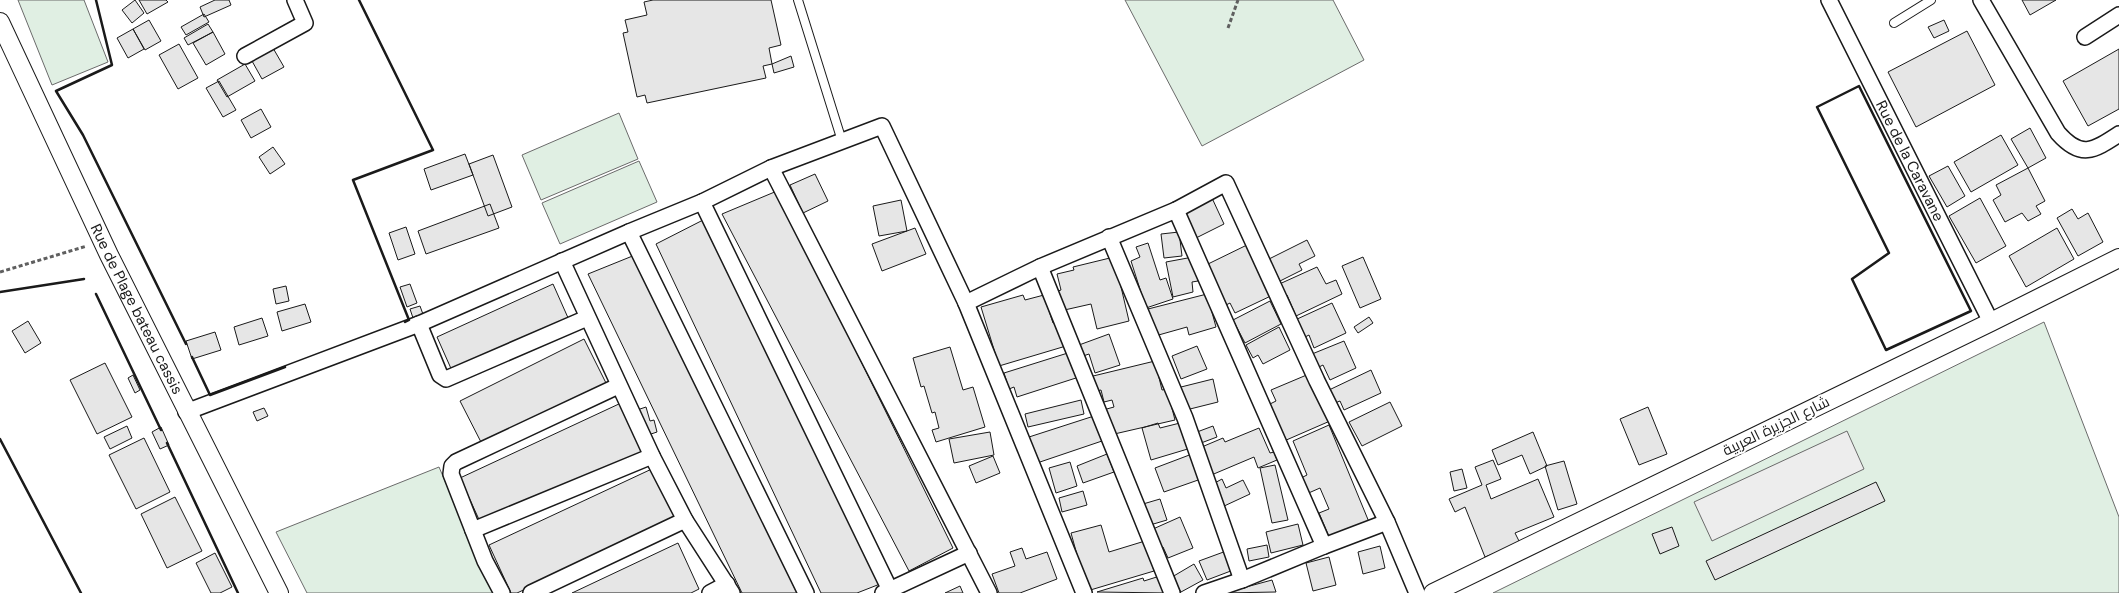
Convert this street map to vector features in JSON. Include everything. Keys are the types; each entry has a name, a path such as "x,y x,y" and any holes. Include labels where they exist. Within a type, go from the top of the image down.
{"street":[{"path":"245,56 305,23 295,0"},
{"name":"Rue de la Caravane","path":"1829,0 1991,322"},
{"path":"1980,0 2058,133 2068,144 2082,150 2094,150 2119,134"},
{"path":"2084,37 2119,16"},
{"name":"Rue de Plage bateau cassis","path":"0,22 4,40 102,241 186,412 279,593"},
{"path":"186,412 418,324 628,232 702,202 771,168 882,126 966,304 1084,593"},
{"path":"771,168 989,593"},
{"path":"966,304 1040,266 1176,210 1226,182 1317,381 1387,522 1417,593"},
{"path":"702,202 887,592 969,554"},
{"path":"1176,210 1324,546"},
{"path":"628,232 806,593"},
{"path":"1109,237 1185,418 1242,580"},
{"name":"شارع الجزيرة العربية","path":"1433,593 2119,258"},
{"path":"562,261 618,386 652,456 685,520 729,589 710,593"},
{"path":"1040,266 1172,593"},
{"path":"418,324 440,375 446,379 587,318"},
{"path":"502,593 484,562 451,474 452,466 456,462 618,386"},
{"path":"473,530 652,456"},
{"path":"531,593 685,520"},
{"path":"1204,593 1242,580 1387,522"}],"lane":[{"path":"798,0 842,141"},
{"path":"1894,23 1931,0"}],"path":[{"path":"1228,28 1238,0"},
{"path":"0,272 102,241"}],"green space":[{"path":"18,0 84,0 108,62 52,85"},
{"path":"1125,0 1333,0 1364,60 1202,146"},
{"path":"619,113 638,159 541,200 522,155"},
{"path":"639,161 657,202 560,244 542,203"},
{"path":"2044,322 2119,517 2119,593 1493,593"},
{"path":"439,467 493,593 307,593 276,532"}],"shaded area":[{"path":"1847,431 1864,469 1712,541 1694,502"}],"building":[{"path":"135,0 144,13 132,23 122,10"},
{"path":"139,0 166,0 168,2 147,14"},
{"path":"215,0 229,0 231,5 204,17 200,7"},
{"path":"653,0 771,0 781,45 769,48 772,64 763,66 766,78 647,103 645,95 637,97 623,33 628,32 625,20 647,15 644,2"},
{"path":"2022,0 2056,0 2030,15"},
{"path":"204,14 209,22 186,35 181,27"},
{"path":"149,20 161,41 145,50 133,29"},
{"path":"1944,20 1949,31 1934,38 1928,27"},
{"path":"208,24 213,32 188,45 184,38"},
{"path":"133,29 144,49 128,58 117,38"},
{"path":"1967,31 1995,85 1916,127 1888,72"},
{"path":"213,32 225,54 206,65 193,43"},
{"path":"179,44 198,78 178,89 159,55"},
{"path":"273,48 284,67 262,79 252,61"},
{"path":"2119,49 2119,109 2088,126 2063,81"},
{"path":"791,56 794,67 774,73 772,64"},
{"path":"245,64 255,81 227,97 217,80"},
{"path":"219,81 236,110 223,117 206,88"},
{"path":"261,109 271,127 251,138 241,120"},
{"path":"2030,128 2046,158 2028,168 2011,139"},
{"path":"2001,135 2018,165 1971,192 1954,162"},
{"path":"273,147 285,164 270,174 259,157"},
{"path":"465,154 473,175 431,190 424,169"},
{"path":"493,155 512,207 488,216 469,164"},
{"path":"1948,166 1965,196 1947,207 1929,176"},
{"path":"2028,168 2045,201 2036,206 2041,214 2028,221 2022,213 2005,222 1993,200 2001,195 1996,185"},
{"path":"815,174 828,201 803,213 790,185"},
{"path":"777,191 953,548 909,571 722,214"},
{"path":"1212,198 1224,224 1196,238 1183,212"},
{"path":"1980,198 2006,246 1976,263 1949,216"},
{"path":"901,200 907,231 879,236 873,206"},
{"path":"490,204 499,228 426,254 418,231"},
{"path":"2072,209 2078,219 2088,213 2103,242 2078,256 2057,218"},
{"path":"707,218 880,584 857,593 821,593 656,244"},
{"path":"406,227 415,254 398,260 389,233"},
{"path":"915,228 926,254 882,271 872,244"},
{"path":"2057,228 2074,259 2026,287 2009,256"},
{"path":"1179,232 1182,256 1164,258 1161,234"},
{"path":"1307,240 1315,256 1299,264 1302,270 1280,281 1269,259"},
{"path":"1148,243 1160,280 1166,278 1173,299 1146,308 1131,261 1140,257 1136,247"},
{"path":"1251,243 1275,294 1235,313 1230,303 1224,306 1207,276 1212,273 1208,264"},
{"path":"635,255 797,593 742,593 588,274"},
{"path":"1114,257 1129,321 1097,329 1091,304 1060,311 1055,292 1061,290 1057,274 1074,270 1073,267"},
{"path":"1193,257 1198,281 1192,282 1193,292 1173,297 1166,262"},
{"path":"1363,257 1381,299 1360,308 1342,266"},
{"path":"1317,267 1326,284 1336,280 1342,294 1296,316 1287,295 1281,298 1275,286"},
{"path":"410,284 417,303 407,307 400,287"},
{"path":"553,284 569,320 453,373 437,337"},
{"path":"286,286 289,301 276,304 273,289"},
{"path":"1207,294 1216,327 1189,335 1187,327 1155,336 1148,309"},
{"path":"1023,295 1025,300 1044,295 1053,323 1059,321 1066,346 999,366 981,307"},
{"path":"1270,301 1281,324 1245,343 1233,320"},
{"path":"1332,303 1346,333 1314,348 1309,335 1303,338 1295,320"},
{"path":"305,304 311,322 282,331 277,312"},
{"path":"420,306 424,317 414,321 410,309"},
{"path":"1369,317 1373,323 1358,333 1354,327"},
{"path":"262,318 268,336 239,345 234,327"},
{"path":"28,321 41,343 25,353 12,331"},
{"path":"1279,327 1290,350 1263,364 1258,355 1253,358 1246,345"},
{"path":"215,332 221,350 192,359 186,341"},
{"path":"1109,334 1120,365 1095,373 1089,354 1083,356 1079,345"},
{"path":"584,339 606,383 483,446 460,401"},
{"path":"1344,341 1356,368 1330,380 1323,365 1317,368 1312,354"},
{"path":"1197,346 1207,369 1181,379 1172,356"},
{"path":"950,347 963,390 973,387 985,427 936,442 932,430 939,428 935,412 932,413 924,386 921,387 913,358"},
{"path":"1071,352 1079,377 1017,397 1014,387 1009,389 1004,373"},
{"path":"1155,361 1162,390 1167,389 1175,420 1110,435 1103,410 1114,407 1112,400 1104,402 1101,390 1092,392 1089,377"},
{"path":"105,363 132,417 97,434 70,380"},
{"path":"1371,370 1381,393 1344,410 1340,401 1335,403 1329,390"},
{"path":"1309,374 1330,421 1284,441 1268,405 1276,401 1271,390"},
{"path":"133,375 140,390 135,393 128,378"},
{"path":"1213,379 1218,402 1182,411 1177,388"},
{"path":"1081,400 1084,414 1028,427 1025,414"},
{"path":"1390,402 1402,426 1362,446 1349,422"},
{"path":"621,403 643,451 482,526 460,478"},
{"path":"646,407 650,421 654,420 657,432 645,436 637,410"},
{"path":"1648,407 1667,454 1639,465 1620,419"},
{"path":"264,408 268,416 257,421 253,412"},
{"path":"1094,416 1102,441 1037,463 1029,437"},
{"path":"1184,422 1191,448 1151,460 1142,428 1158,423 1160,428"},
{"path":"1329,425 1369,522 1330,539 1319,513 1329,509 1320,488 1304,495 1297,480 1307,475 1293,441"},
{"path":"127,426 132,438 110,449 104,437"},
{"path":"1213,426 1217,437 1201,443 1197,432"},
{"path":"161,427 169,445 160,449 152,432"},
{"path":"1259,428 1270,453 1274,452 1277,460 1258,468 1254,457 1209,476 1197,449 1223,438 1225,442"},
{"path":"990,432 994,455 954,463 949,439"},
{"path":"1533,432 1547,466 1530,474 1522,455 1498,465 1492,450"},
{"path":"144,438 170,492 136,509 109,455"},
{"path":"1107,454 1114,472 1083,483 1077,466"},
{"path":"1192,454 1201,479 1164,492 1155,468"},
{"path":"993,456 1000,473 976,483 969,466"},
{"path":"1493,460 1501,479 1486,485 1491,499 1538,479 1554,517 1515,533 1520,543 1485,557 1465,507 1455,512 1449,499 1482,485 1475,467"},
{"path":"1564,461 1577,504 1558,510 1545,466"},
{"path":"1070,462 1077,486 1056,493 1049,468"},
{"path":"1275,465 1288,520 1272,523 1260,468"},
{"path":"656,467 679,518 517,593 511,593 489,545"},
{"path":"1462,469 1467,488 1454,491 1450,472"},
{"path":"1222,479 1226,488 1243,480 1250,494 1222,507 1211,485"},
{"path":"1876,482 1885,501 1715,580 1706,561"},
{"path":"1083,491 1087,505 1062,512 1059,498"},
{"path":"175,497 202,551 167,568 141,514"},
{"path":"1160,499 1167,520 1150,525 1143,504"},
{"path":"1180,517 1193,548 1168,558 1163,547 1160,548 1153,529"},
{"path":"1298,524 1303,545 1271,553 1266,532"},
{"path":"1101,525 1109,552 1145,541 1154,571 1087,591 1071,533"},
{"path":"1672,527 1679,546 1660,554 1652,534"},
{"path":"678,543 699,589 691,593 572,593"},
{"path":"1267,545 1269,557 1249,561 1247,549"},
{"path":"1380,546 1385,568 1363,574 1358,552"},
{"path":"1022,548 1026,559 1047,552 1057,579 1020,593 999,593 992,574 1015,566 1010,552"},
{"path":"1229,550 1236,569 1207,580 1199,561"},
{"path":"215,553 232,587 220,593 211,593 196,563"},
{"path":"1329,557 1336,585 1313,591 1306,563"},
{"path":"1194,564 1203,580 1181,592 1172,577"},
{"path":"1163,575 1169,593 1097,592 1143,578 1144,581"},
{"path":"1272,580 1276,592 1224,593"},
{"path":"960,586 963,593 945,593"}],"wall":[{"path":"96,0 112,65 56,91 83,135 186,344"},
{"path":"359,0 433,150 353,180 409,320 405,322"},
{"path":"1859,86 1971,311 1886,350 1852,279 1889,253 1817,107 1859,86"},
{"path":"0,292 84,279"},
{"path":"96,294 161,430"},
{"path":"192,357 210,395 285,367"},
{"path":"0,439 81,593"},
{"path":"167,443 238,593"}]}
